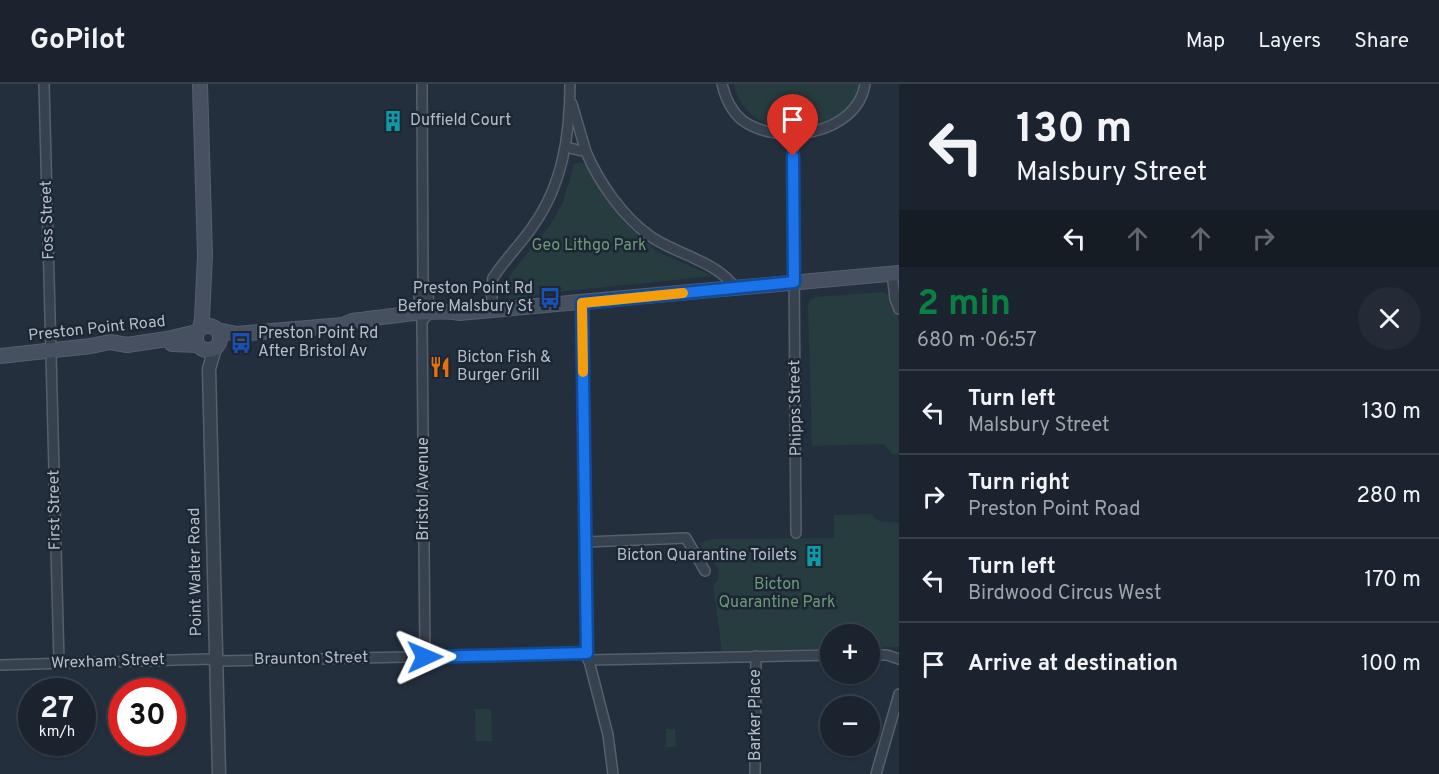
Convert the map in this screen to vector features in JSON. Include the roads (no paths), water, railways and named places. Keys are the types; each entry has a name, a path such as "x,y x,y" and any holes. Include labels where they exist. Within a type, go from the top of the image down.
{"main road":[{"name":"Point Walter Road","path":"200,84 205,255 202,319 207,338"},
{"name":"Preston Point Road","path":"0,361 105,342 127,345 343,325 352,321 423,320 450,311 459,314 896,273"},
{"name":"Preston Point Road","path":"0,356 51,353"}],"street":[{"name":"Foss Street","path":"44,84 51,353"},
{"name":"Bristol Avenue","path":"422,84 423,283 419,292 423,320 425,657"},
{"path":"493,310 491,288 493,278 534,226 549,199 560,170 566,147 570,84"},
{"path":"722,84 733,111 742,120 772,132 793,133 828,129 846,118 858,105 865,84"},
{"path":"570,99 586,152 616,202 650,236 671,249 723,274 735,288"},
{"name":"Phipps Street","path":"793,133 796,533"},
{"path":"566,147 586,152"},
{"path":"896,273 895,299 899,309"},
{"path":"582,303 587,657 608,735 613,774"},
{"name":"Point Walter Road","path":"207,338 219,774"},
{"name":"First Street","path":"51,353 59,663"},
{"path":"586,542 686,538 705,571"},
{"name":"Braunton Street","path":"215,660 820,655"},
{"path":"880,655 899,659"},
{"name":"Barker Place","path":"755,774 756,657"},
{"name":"Wrexham Street","path":"0,665 215,660"},
{"path":"876,774 899,694"}],"place":[{"name":"Duffield Court","path":"393,121"},
{"name":"Preston Point Rd Before Malsbury St","path":"550,298"},
{"name":"Preston Point Rd After Bristol Av","path":"241,343"},
{"name":"Bicton Fish & Burger Grill","path":"440,367"},
{"name":"Bicton Quarantine Toilets","path":"814,556"}],"park label":[{"name":"Geo Lithgo Park","path":"589,246"},
{"name":"Bicton Quarantine Park","path":"777,594"}]}
